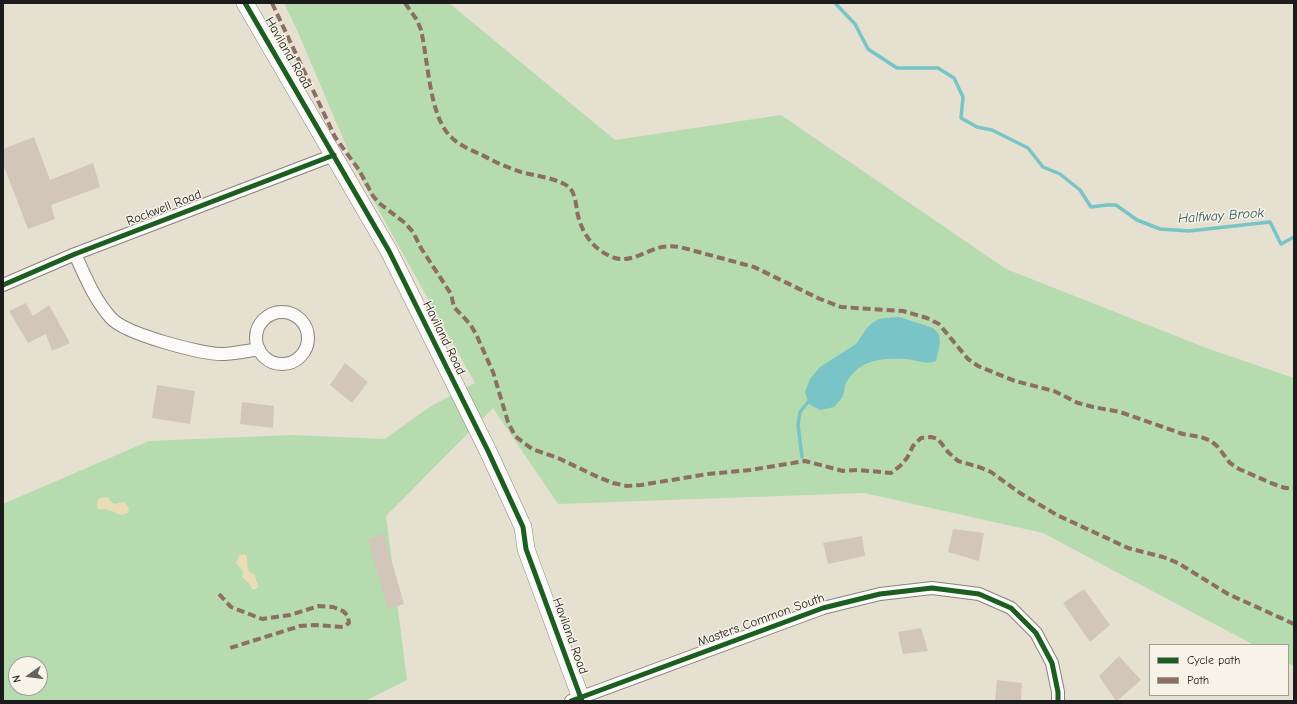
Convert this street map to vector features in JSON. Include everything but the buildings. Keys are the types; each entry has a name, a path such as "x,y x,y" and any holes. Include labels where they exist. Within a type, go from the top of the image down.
{"street":[{"name":"Haviland Road","path":"245,3 389,251 488,451 523,527 526,549 578,700"},
{"name":"Rockwell Road","path":"3,285 75,254 334,155"},
{"path":"75,254 95,298 112,319 125,328 182,347 224,354 259,350"},
{"path":"274,313 291,313 298,317 308,332 306,349 302,356 287,364 270,362 259,350 256,341 260,324 274,313"},
{"name":"Masters Common South","path":"578,700 823,608 880,594 932,588 979,594 1011,608 1036,634 1052,663 1058,692 1058,701"}],"green space":[{"path":"284,3 449,3 615,140 781,115 1006,269 1209,349 1294,378 1294,666 1289,664 1289,644 1252,644 1043,533 864,493 558,504 493,408 386,516 407,680 365,701 3,701 3,504 149,441 292,435 385,439 431,406 475,383 357,171"}],"sand":[{"path":"104,497 109,498 114,504 124,502 129,508 128,513 122,515 105,509 98,509 98,499"},
{"path":"244,554 247,557 248,570 255,575 259,586 256,589 252,589 249,583 242,577 243,571 236,563 239,556"}],"water":[{"path":"899,317 933,328 939,334 940,343 936,361 924,362 906,359 888,359 872,362 858,369 852,375 845,384 841,400 834,407 820,410 809,404 805,392 810,379 820,367 856,344 872,323 879,319"}],"waterway":[{"name":"Halfway Brook","path":"835,3 855,24 868,49 897,68 938,68 954,78 963,97 961,118 977,127 992,130 1028,148 1043,167 1060,174 1080,190 1091,207 1116,205 1137,220 1160,229 1189,231 1270,222 1281,244 1294,237"},
{"path":"802,457 798,425 800,412 808,402"}],"marked path":[{"path":"272,3 335,137 359,170 373,196 379,203 405,223 413,232 421,248 451,294 454,307 470,324 476,334 493,372 508,422 515,436 532,449 558,458 613,483 627,486 708,474 750,470 805,461 843,471 858,470 891,473 907,458 913,446 921,438 931,437 938,439 948,452 958,461 991,472 1020,493 1057,515 1128,548 1163,557 1178,563 1228,594 1294,624"},
{"path":"405,3 417,20 421,30 433,100 442,125 449,135 456,142 465,147 511,169 560,182 570,188 574,196 579,219 585,234 595,246 608,255 615,258 627,259 662,247 680,247 754,267 820,299 841,307 903,311 927,318 939,324 968,359 978,366 1015,381 1054,391 1078,403 1120,412 1183,434 1201,437 1211,441 1218,447 1230,463 1239,469 1285,488 1294,488"},
{"path":"219,594 231,607 262,619 290,615 319,606 333,607 343,611 348,616 349,623 343,627 315,625 300,626 230,648"}],"cycle path":[{"path":"245,3 389,251 488,451 523,527 526,549 582,701"},
{"path":"3,285 75,254 334,155"},
{"path":"571,701 823,608 880,594 932,588 979,594 1011,608 1036,633 1052,663 1058,692 1058,701"}]}
